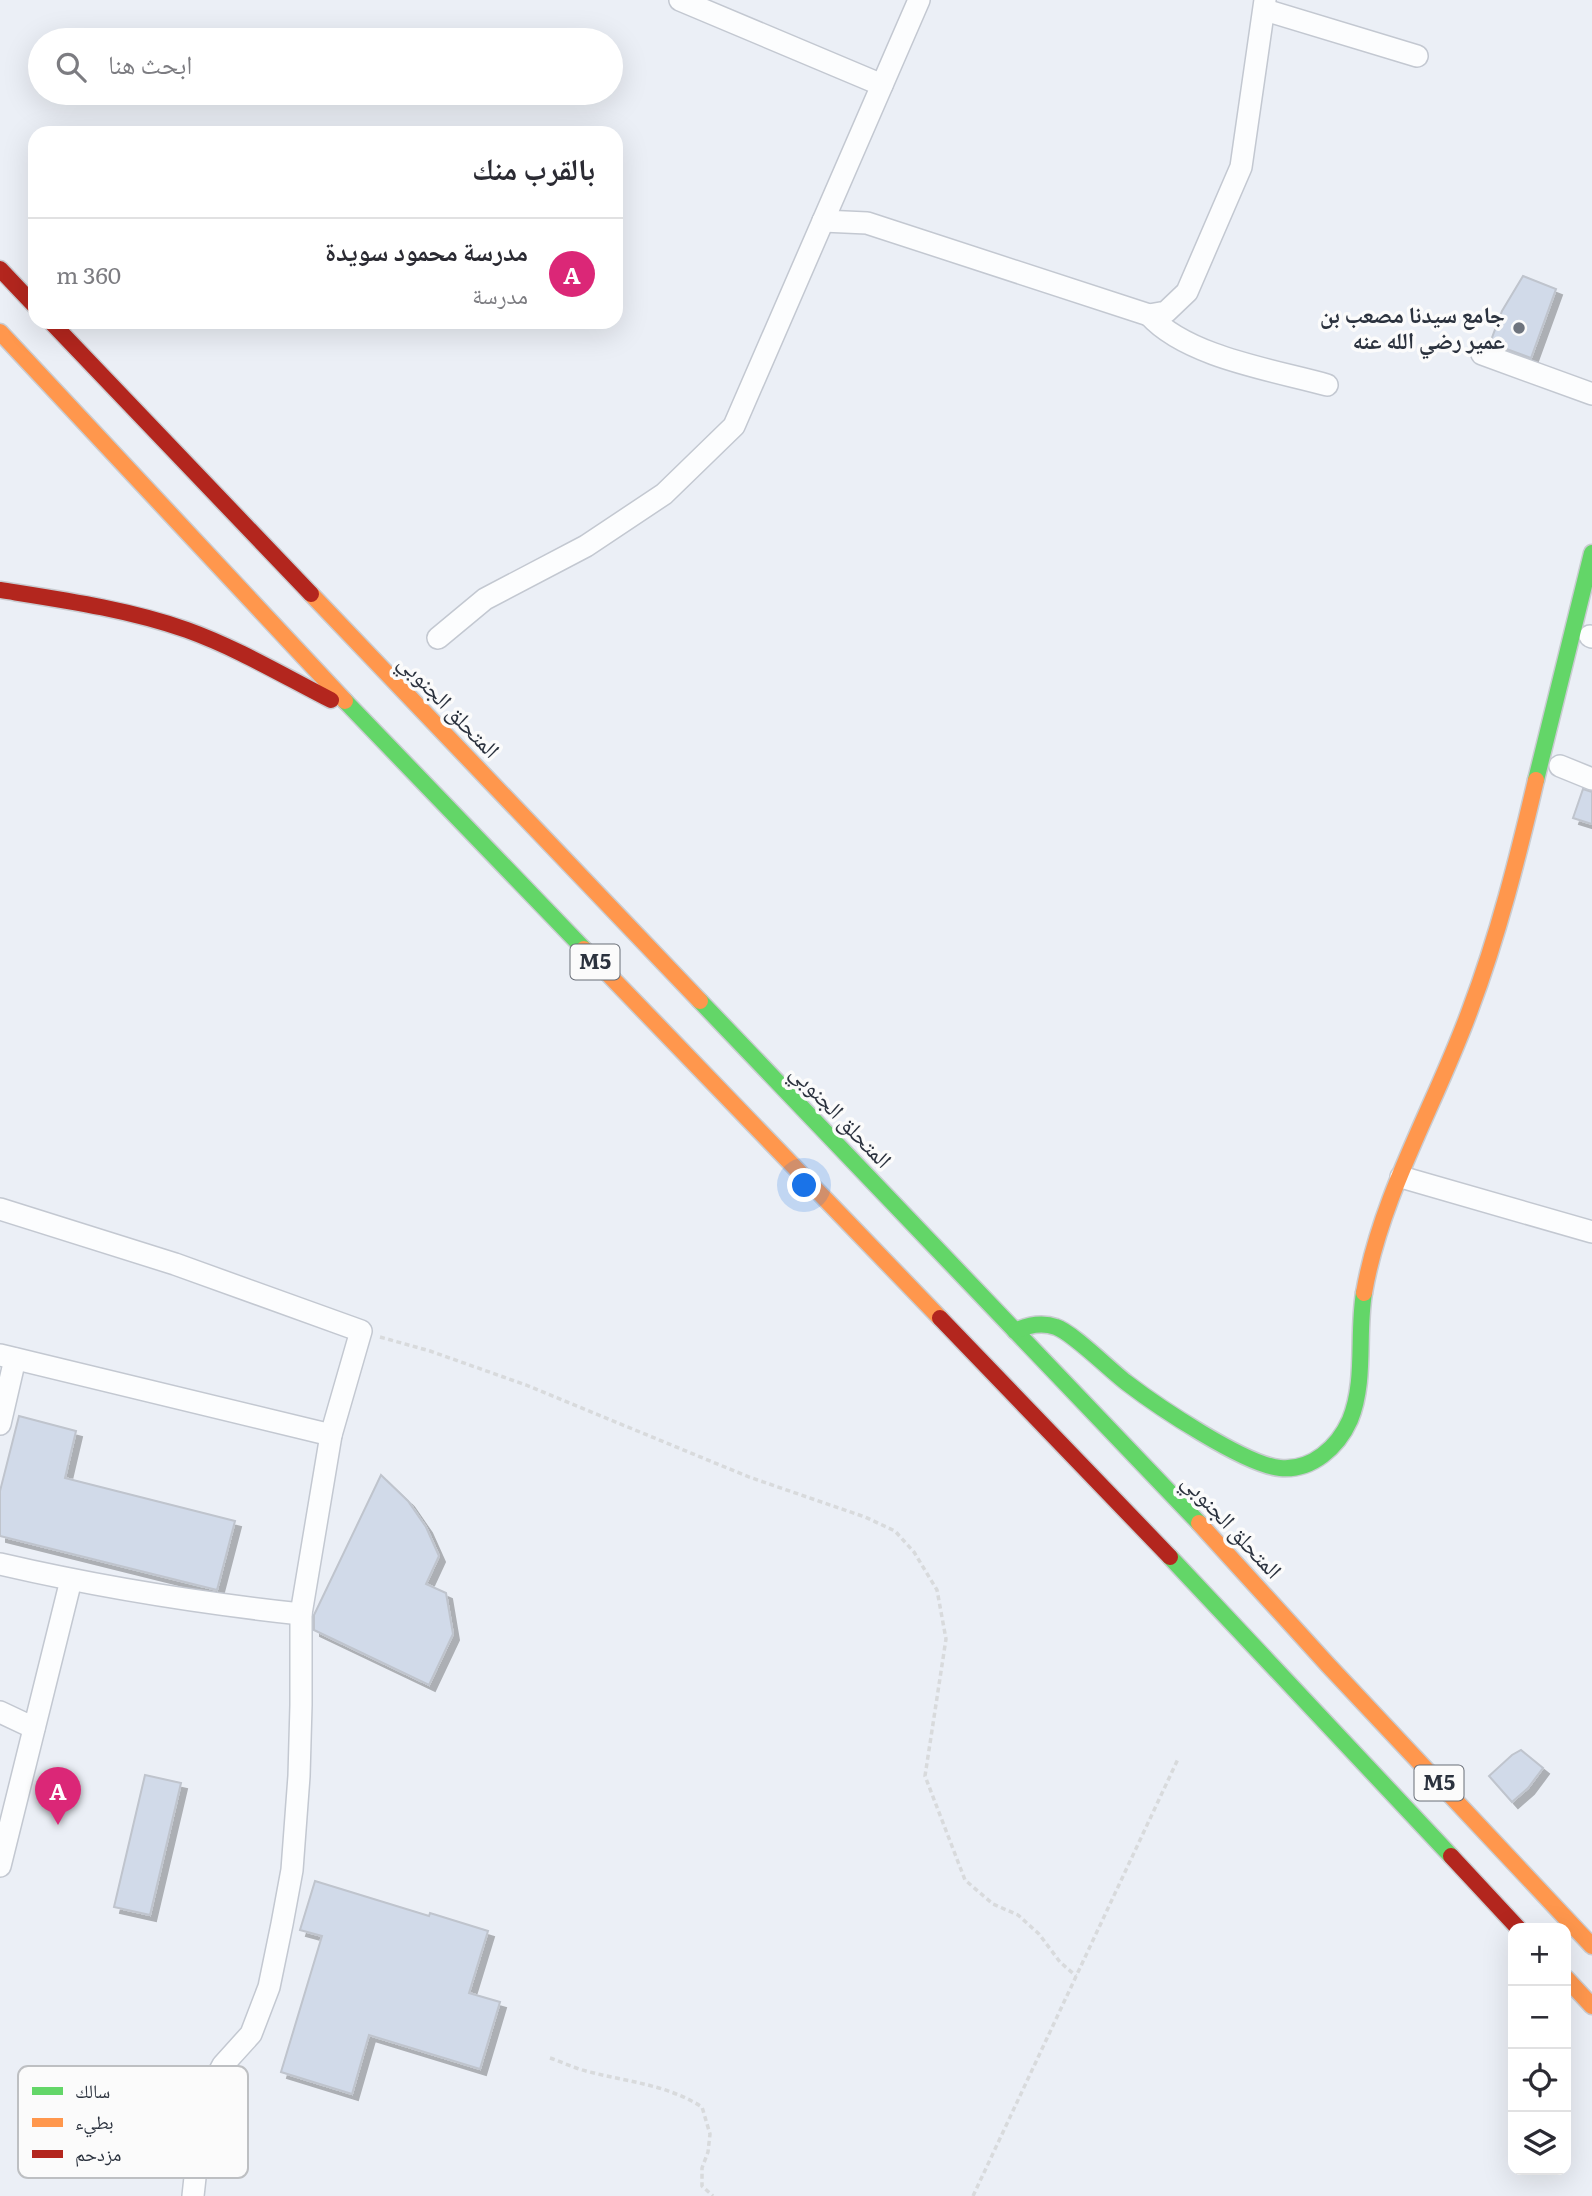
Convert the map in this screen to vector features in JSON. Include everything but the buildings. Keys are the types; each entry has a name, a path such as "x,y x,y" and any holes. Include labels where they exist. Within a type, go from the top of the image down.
{"main road":[{"path":"0,269 28,299"},
{"name":"المتحلق الجنوبي","path":"58,329 1224,1550 1328,1665 1592,1946"},
{"name":"M5","path":"0,332 354,711 1197,1585 1513,1923"},
{"path":"1015,1331 1033,1324 1060,1328 1148,1398 1224,1445 1259,1462 1280,1468 1302,1466 1322,1457 1337,1442 1354,1408 1360,1381 1360,1318 1364,1289 1379,1232 1414,1177 1450,1062 1487,960 1533,794 1592,552"},
{"path":"0,590 123,611 171,624 231,649 354,711"},
{"path":"1469,1056 1514,927 1532,865"},
{"path":"1571,1984 1592,2006"}],"street":[{"path":"680,0 882,85"},
{"path":"438,638 485,599 586,546 664,494 734,426 919,0"},
{"path":"823,221 867,223 1149,315 1166,312 1187,292 1241,167 1265,5 1417,56"},
{"path":"1149,315 1162,329 1203,351 1327,385"},
{"path":"1482,354 1592,394"},
{"path":"1559,765 1592,779"},
{"path":"1414,1177 1592,1232"},
{"path":"0,1209 175,1264 360,1331 331,1435 300,1614 301,1717 292,1870 269,1987 251,2034 223,2066"},
{"path":"0,1424 8,1357 331,1435"},
{"path":"0,1563 71,1580 204,1603 300,1614"},
{"path":"0,1866 71,1580"},
{"path":"0,1712 34,1728"},
{"path":"193,2196 195,2178"}],"path":[{"path":"360,1331 430,1351 526,1385 749,1476 865,1517 895,1531 914,1552 937,1591 946,1639 925,1776 965,1880 993,1903 1018,1915 1039,1934 1060,1962 1076,1976"},
{"path":"973,2196 1178,1759"},
{"path":"550,2058 586,2071 649,2083 685,2095 702,2106 709,2134 708,2152 702,2168 702,2186 713,2196"}],"traffic: fast":[{"path":"1536,780 1592,553"},
{"path":"345,701 584,949"},
{"path":"700,1001 1199,1523"},
{"path":"1015,1331 1040,1324 1063,1330 1127,1383 1202,1433 1246,1457 1280,1468 1292,1468 1313,1461 1331,1448 1350,1420 1360,1374 1364,1293"},
{"path":"1170,1557 1451,1856"}],"traffic: slow":[{"path":"0,332 345,701"},
{"path":"311,594 700,1001"},
{"path":"1364,1293 1372,1256 1396,1185 1456,1045 1490,954 1536,780"},
{"path":"584,949 940,1318"},
{"path":"1199,1523 1328,1665 1592,1946"},
{"path":"1571,1983 1592,2006"}],"traffic: jam":[{"path":"0,269 28,299"},
{"path":"58,329 311,594"},
{"path":"0,590 118,611 187,630 242,654 331,700"},
{"path":"940,1318 1170,1557"},
{"path":"1451,1856 1513,1923"}],"place":[{"name":"جامع سيدنا مصعب بن عمير رضي الله عنه","path":"1519,328"},
{"name":"مدرسة محمود سويدة","path":"58,1825"}]}
